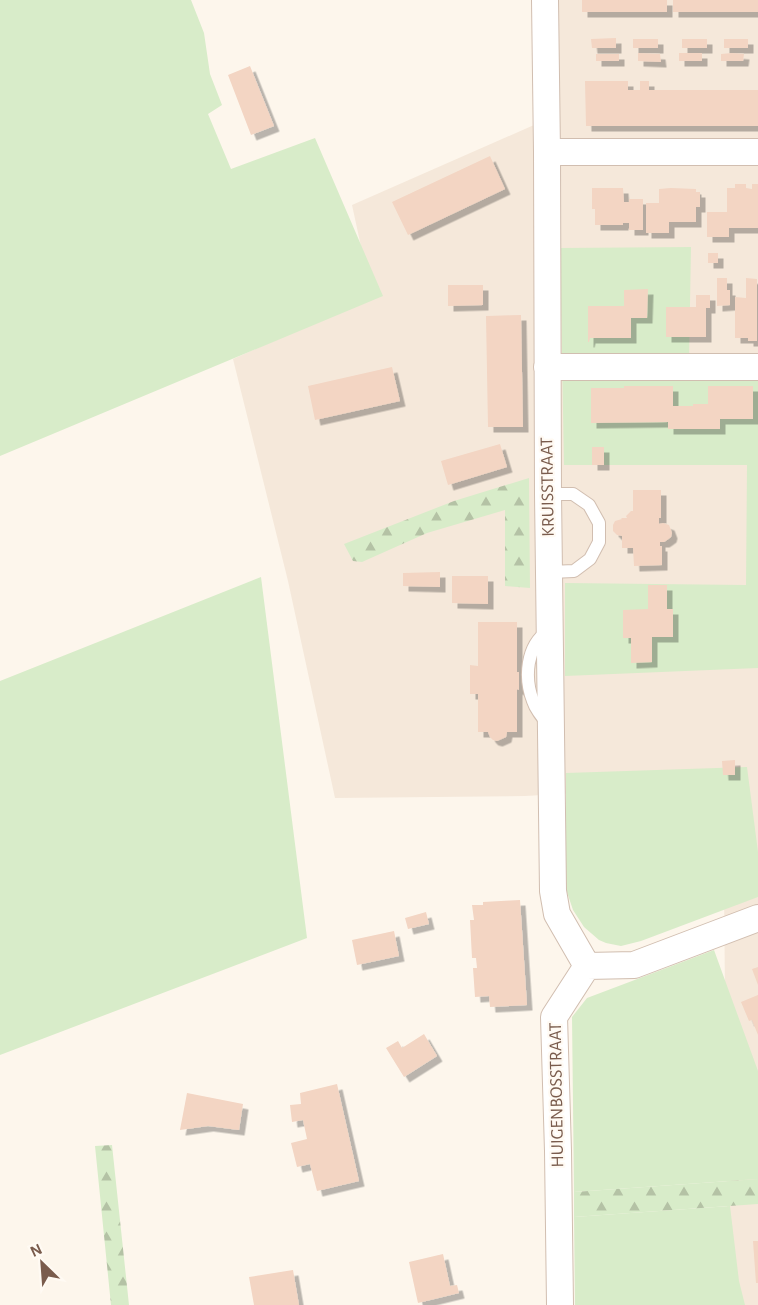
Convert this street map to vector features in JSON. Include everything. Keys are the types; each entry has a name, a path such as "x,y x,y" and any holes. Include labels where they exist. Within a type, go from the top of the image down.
{"street":[{"name":"KRUISSTRAAT","path":"545,0 553,891 557,914 587,966"},
{"path":"547,152 758,152"},
{"path":"547,368 758,367"},
{"path":"587,966 634,966 758,918"},
{"name":"HUIGENBOSSTRAAT","path":"560,1305 554,1017 587,966"}],"lane":[{"path":"548,494 573,494 589,505 598,523 599,532 599,542 590,559 574,571 550,572"}],"shaded area":[{"path":"532,0 758,0 758,1305 728,1305 723,785 525,796 335,798 288,581 233,359 372,297 352,205 534,125"}],"green space":[{"path":"0,0 191,0 204,33 210,74 222,105 208,114 231,169 315,138 383,296 0,456"},
{"path":"691,247 689,361 758,361 758,668 565,676 565,583 746,585 747,465 564,465 560,248"},
{"path":"529,478 530,588 505,586 505,510 427,533 362,562 353,561 344,544 454,501"},
{"path":"261,577 307,938 0,1055 0,681"},
{"path":"747,767 758,852 758,897 641,941 621,946 599,940 584,927 573,910 566,889 566,773"},
{"path":"714,950 758,1071 758,1179 574,1192 572,1017 587,998"},
{"path":"112,1145 129,1305 111,1305 95,1146"},
{"path":"758,1179 758,1204 574,1217 574,1192"},
{"path":"730,1206 739,1281 745,1305 575,1305 574,1217"}],"building":[{"path":"582,0 667,0 667,12 582,12"},
{"path":"673,0 758,0 758,12 673,12"},
{"path":"616,38 616,48 592,48 591,39"},
{"path":"633,39 658,39 658,48 633,48"},
{"path":"682,39 707,39 707,48 682,48"},
{"path":"724,39 748,39 748,48 724,48"},
{"path":"638,53 660,54 661,62 638,61"},
{"path":"679,53 702,53 702,61 679,61"},
{"path":"596,54 619,54 619,61 596,61"},
{"path":"721,54 744,54 743,61 721,61"},
{"path":"250,66 274,126 251,135 228,75"},
{"path":"585,81 628,81 628,90 640,90 640,81 649,81 649,90 758,90 758,126 586,126"},
{"path":"490,156 505,189 408,235 392,202"},
{"path":"735,184 746,184 746,188 752,189 752,184 758,184 758,228 729,228 729,237 707,237 707,212 727,212 727,188 735,188"},
{"path":"592,188 623,188 624,202 629,202 629,199 643,199 643,230 629,230 629,223 595,225"},
{"path":"659,189 696,189 696,192 700,192 700,207 696,207 696,222 669,222 669,233 646,233 646,203 659,203"},
{"path":"708,253 718,253 718,263 708,263"},
{"path":"717,278 727,278 730,305 717,306"},
{"path":"746,278 757,279 757,341 735,338 735,297 746,298"},
{"path":"448,285 483,285 483,305 448,306"},
{"path":"648,289 647,318 631,318 631,338 590,338 588,342 588,306 624,306 624,290"},
{"path":"696,295 710,295 710,308 706,308 706,337 666,337 666,307 696,307"},
{"path":"521,315 523,427 488,427 486,316"},
{"path":"392,367 400,401 315,420 308,386"},
{"path":"624,386 673,386 673,406 693,406 693,404 708,404 708,386 753,386 753,419 720,419 720,429 668,429 668,422 591,423 591,388 624,388"},
{"path":"500,444 507,467 448,485 441,461"},
{"path":"592,447 604,447 604,465 592,465"},
{"path":"633,490 661,490 659,524 669,525 672,533 667,540 660,542 662,565 634,566 633,548 622,548 622,536 613,531 615,521 627,518 626,516 633,511"},
{"path":"440,572 440,587 403,586 403,573"},
{"path":"452,576 488,576 488,604 452,603"},
{"path":"648,585 667,585 667,609 673,609 673,637 652,637 652,662 631,663 631,638 623,638 623,610 648,609"},
{"path":"478,622 517,622 519,690 517,689 517,732 507,732 506,737 497,741 490,737 488,732 478,732 478,694 470,694 470,665 478,666"},
{"path":"735,760 735,775 723,775 722,761"},
{"path":"520,900 527,1005 490,1007 489,996 475,997 473,968 477,968 476,958 472,958 470,920 474,920 472,905 483,905 483,902"},
{"path":"426,912 429,924 408,929 405,918"},
{"path":"394,931 399,956 357,965 352,940"},
{"path":"758,967 758,985 752,969"},
{"path":"758,995 758,1035 741,1002"},
{"path":"424,1034 437,1056 404,1077 386,1048 398,1041 402,1048"},
{"path":"337,1084 359,1181 317,1191 310,1164 297,1167 291,1143 307,1139 303,1120 292,1122 290,1105 301,1104 300,1093"},
{"path":"187,1093 243,1104 239,1130 208,1126 180,1130"},
{"path":"753,1241 758,1241 758,1283 756,1283"},
{"path":"443,1254 450,1286 457,1285 459,1293 418,1303 409,1262"},
{"path":"293,1270 299,1305 254,1305 249,1277"}]}
